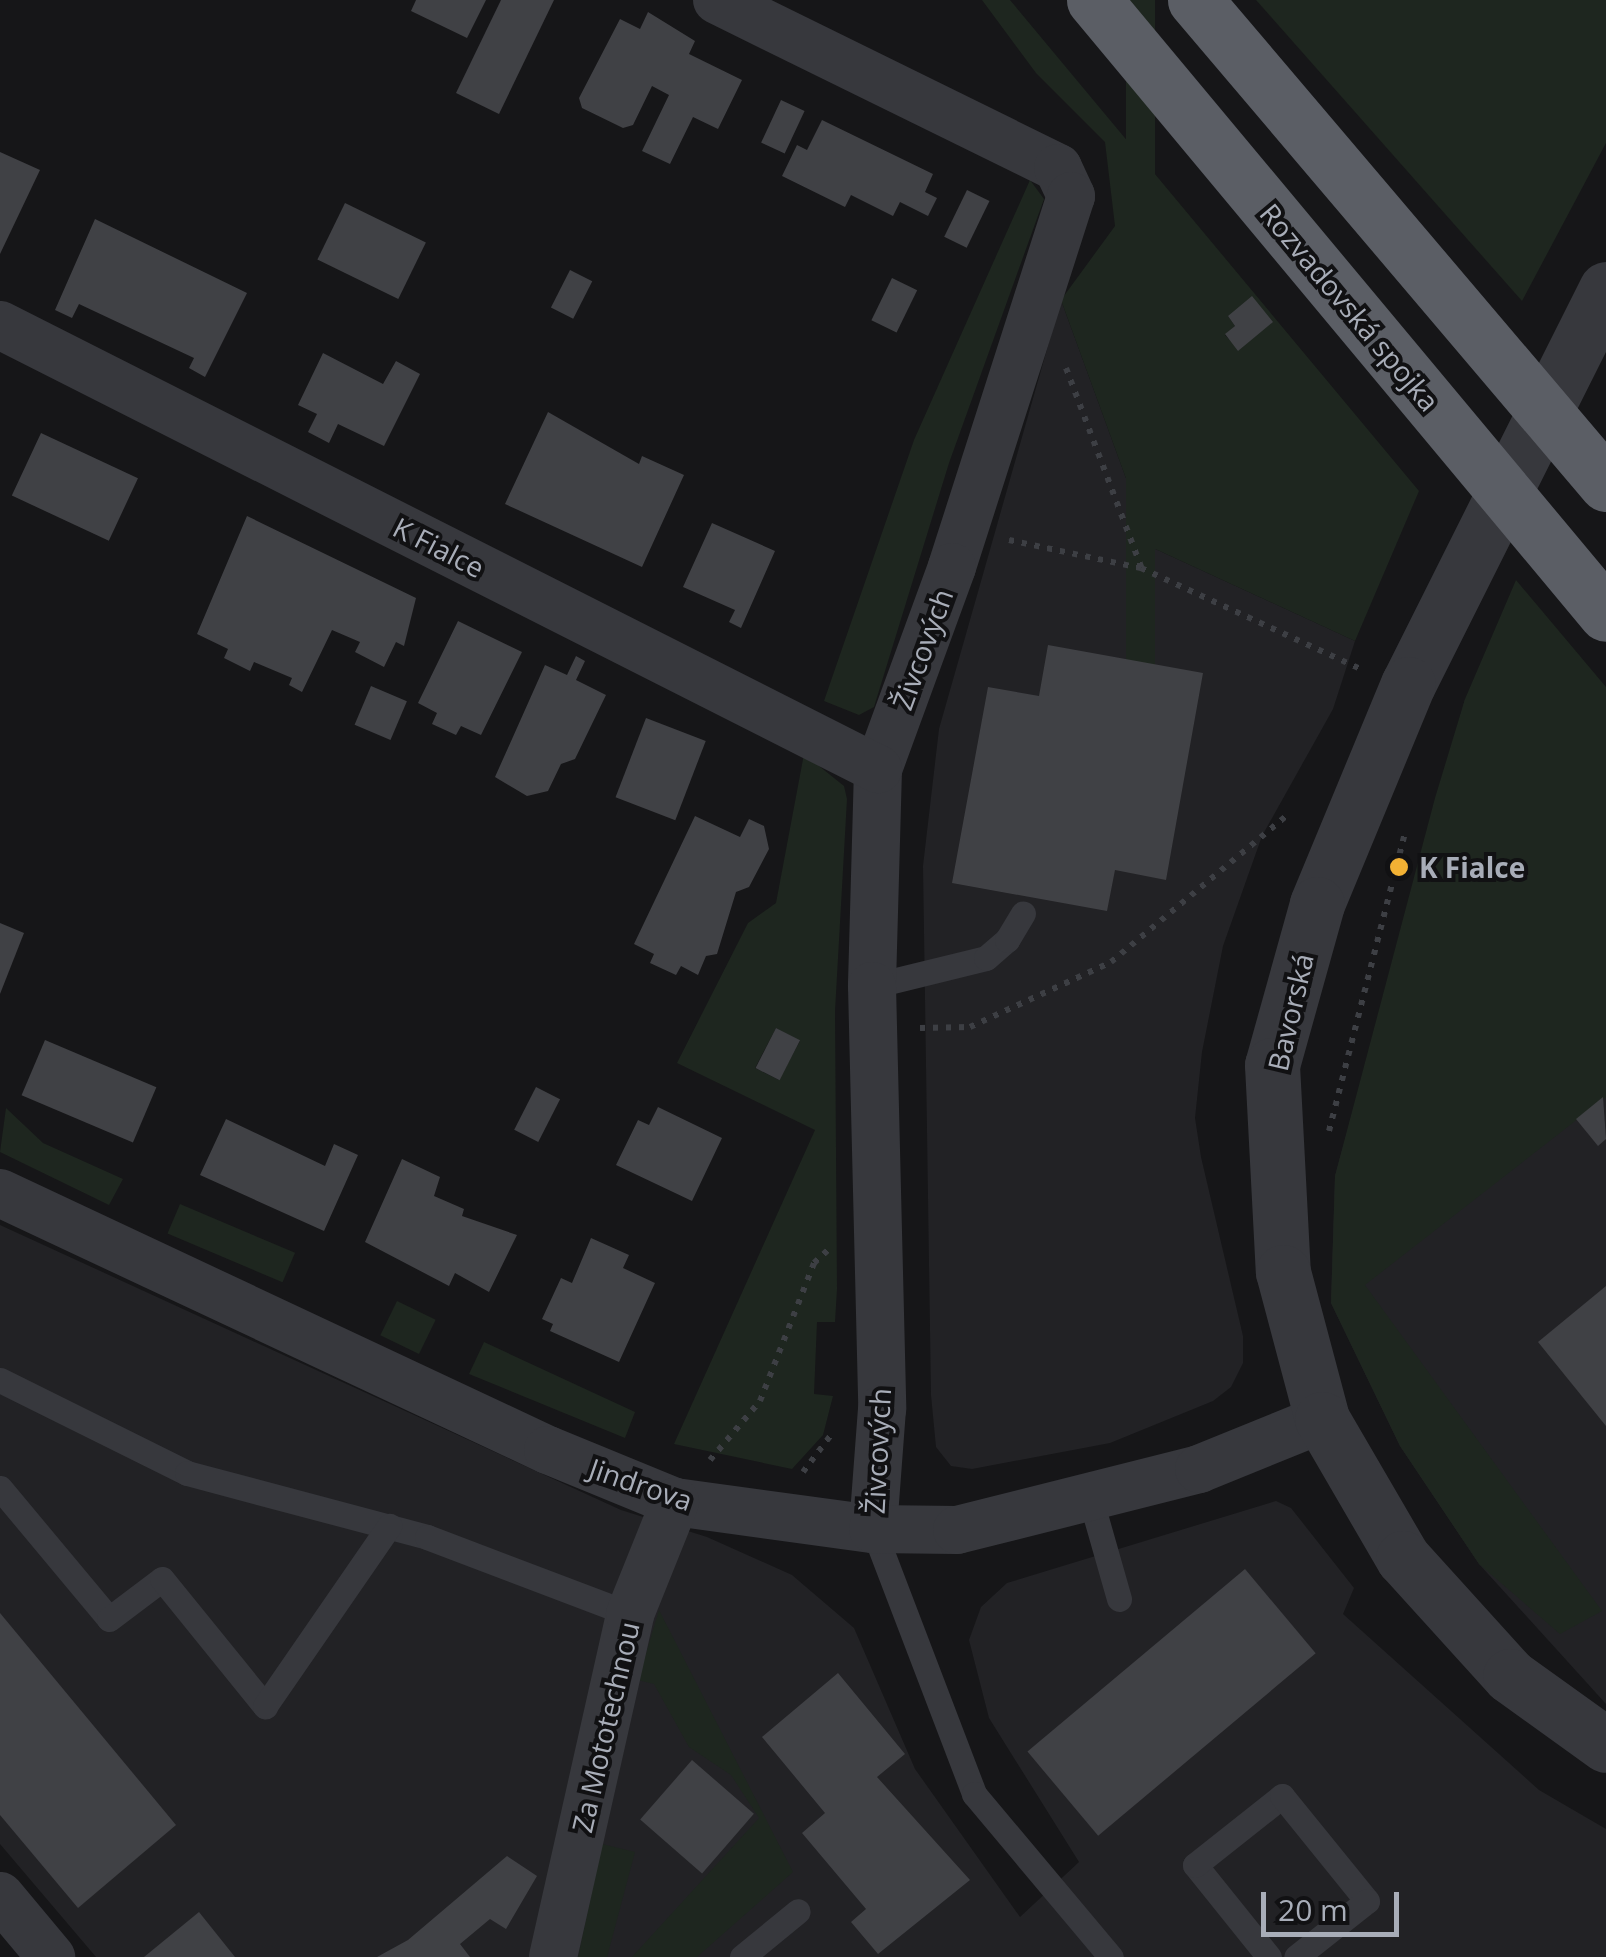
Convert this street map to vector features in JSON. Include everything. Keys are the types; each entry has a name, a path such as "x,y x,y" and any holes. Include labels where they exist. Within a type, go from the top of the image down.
{"highway":[{"name":"Rozvadovská spojka","path":"1094,0 1606,614"},
{"path":"1195,0 1606,484"}],"street":[{"name":"Živcových","path":"716,0 1058,168 1071,196 958,550 878,768 872,986 882,1409 873,1529"},
{"name":"Bavorská","path":"1606,288 1432,638 1316,904 1272,1065 1284,1272 1322,1420 1404,1558 1510,1676 1606,1745"},
{"name":"K Fialce","path":"0,325 878,768"},
{"name":"Jindrova","path":"0,1193 558,1454 675,1502 873,1529 957,1530 1200,1469 1322,1420"},
{"name":"Za Mototechnou","path":"553,1957 630,1614 675,1502"},
{"path":"0,1896 39,1953"}],"lane":[{"path":"872,986 986,958 1007,940 1023,913"},
{"path":"0,1380 187,1474 389,1526 630,1614"},
{"path":"0,1488 109,1618 162,1580 266,1706 389,1526"},
{"path":"1090,1497 1118,1599"},
{"path":"873,1529 974,1794 1111,1957"},
{"path":"1268,1957 1195,1865 1282,1796 1367,1900 1296,1957"},
{"path":"742,1957 798,1911"}],"path":[{"path":"1041,291 1098,466 1141,568"},
{"path":"958,550 1141,568 1362,669"},
{"path":"913,1028 970,1027 1112,962 1286,816"},
{"path":"1326,1145 1408,822"},
{"path":"710,1461 760,1402 814,1263 842,1237 842,1254"},
{"path":"792,1476 818,1460 833,1428"},
{"path":"696,1459 724,1465"}],"shaded area":[{"path":"982,0 1010,0 1419,491 1355,641 1151,547 1061,300 1115,226 1105,142 1036,73","holes":["1228,316 1272,321 1239,350 1225,335 1235,326"]},
{"path":"1126,0 1155,0 1155,742 1126,742"},
{"path":"1256,0 1606,0 1606,143 1522,301"},
{"path":"1030,180 1044,199 949,463 874,707 859,715 824,701 914,440"},
{"path":"1061,300 1151,547 1355,641 1333,709 1262,836 1223,946 1202,1052 1195,1118 1243,1336 1243,1363 1231,1387 1213,1401 1110,1443 972,1469 951,1466 936,1447 931,1395 923,866 939,729"},
{"path":"1516,580 1606,687 1606,1097 1365,1285 1602,1611 1560,1634 1479,1564 1400,1446 1331,1303 1335,1176 1465,699"},
{"path":"1465,699 1606,861 1606,1704 1479,1564 1400,1446 1331,1303 1335,1176"},
{"path":"804,754 844,786 847,799 835,1011 837,1289 835,1322 817,1322 814,1394 833,1396 823,1435 792,1469 674,1444 815,1130 677,1063 748,923 776,903","holes":["776,1028 800,1041 779,1080 755,1068"]},
{"path":"6,1108 43,1143 123,1179 109,1205 0,1152"},
{"path":"180,1204 295,1253 283,1282 167,1233"},
{"path":"0,1225 621,1510 707,1537 792,1575 854,1628 915,1769 1020,1917 1079,1862 989,1718 969,1640 981,1607 1007,1583 1276,1501 1291,1508 1354,1588 1343,1614 1539,1790 1606,1829 1606,1957 96,1957 0,1844"},
{"path":"397,1301 436,1320 419,1354 380,1335"},
{"path":"484,1342 635,1412 625,1438 469,1374"},
{"path":"659,1610 793,1872 697,1957 632,1957 759,1818 731,1775 689,1747 654,1684 638,1680"},
{"path":"602,1844 635,1852 607,1957 578,1957"}],"building":[{"path":"416,0 486,0 467,38 411,11"},
{"path":"501,0 554,0 499,114 456,93"},
{"path":"648,12 695,41 689,54 742,80 718,129 693,117 670,164 642,151 669,95 652,86 633,125 623,128 582,108 579,98 620,19 640,29"},
{"path":"781,100 805,111 785,154 761,143"},
{"path":"822,120 933,174 925,192 937,198 928,216 900,202 893,216 851,195 845,207 782,176 797,145 807,150"},
{"path":"0,152 40,170 0,254"},
{"path":"967,190 989,201 967,248 944,237"},
{"path":"345,203 426,242 398,299 317,260"},
{"path":"95,219 247,293 205,377 189,368 194,358 79,304 72,318 55,310"},
{"path":"570,270 592,281 573,319 551,307"},
{"path":"892,278 917,290 897,333 871,320"},
{"path":"1252,296 1273,322 1238,351 1225,334 1235,326 1228,316"},
{"path":"323,353 383,384 396,361 420,374 384,446 338,424 329,443 308,432 317,414 298,405"},
{"path":"548,412 639,464 642,456 684,475 642,567 505,504"},
{"path":"41,433 138,478 109,541 12,496"},
{"path":"247,516 416,598 404,646 396,642 384,667 355,652 360,642 332,630 302,692 289,685 292,678 254,662 250,671 224,658 228,649 197,634"},
{"path":"712,523 775,551 741,628 729,622 735,610 683,587"},
{"path":"458,621 522,652 481,735 461,726 456,735 432,724 437,713 418,703"},
{"path":"1048,645 1203,673 1166,880 1115,870 1107,911 952,883 988,687 1039,696"},
{"path":"576,656 585,661 576,680 606,695 575,759 561,764 548,791 527,796 495,777 545,665 567,675"},
{"path":"371,686 407,701 390,740 355,725"},
{"path":"646,718 706,741 675,820 616,797"},
{"path":"695,816 740,837 749,819 764,826 769,849 749,887 736,892 717,954 706,956 698,975 681,966 676,975 650,963 654,954 634,944"},
{"path":"0,923 24,933 0,994"},
{"path":"776,1028 800,1040 780,1080 756,1068"},
{"path":"45,1040 156,1087 133,1143 22,1095"},
{"path":"536,1087 560,1099 538,1142 514,1130"},
{"path":"1603,1097 1606,1139 1598,1146 1576,1119"},
{"path":"658,1107 722,1138 692,1201 616,1165 638,1120 649,1125"},
{"path":"226,1119 325,1166 334,1144 358,1155 324,1231 200,1175"},
{"path":"402,1159 440,1177 434,1196 464,1209 462,1216 517,1235 489,1292 455,1273 449,1286 365,1242"},
{"path":"591,1238 629,1255 623,1268 655,1283 619,1362 550,1331 553,1324 542,1319 561,1278 572,1283"},
{"path":"1606,1286 1606,1426 1538,1342"},
{"path":"1245,1569 1316,1653 1098,1836 1027,1752"},
{"path":"0,1613 176,1825 78,1908 0,1815"},
{"path":"838,1673 905,1754 877,1777 970,1880 878,1954 851,1922 866,1909 802,1833 825,1813 762,1737"},
{"path":"692,1760 754,1814 702,1873 640,1820"},
{"path":"507,1856 537,1876 506,1929 490,1919 460,1944 470,1957 377,1957 408,1940"},
{"path":"199,1912 235,1957 144,1957"}],"place":[{"name":"K Fialce","path":"1399,867"}]}
